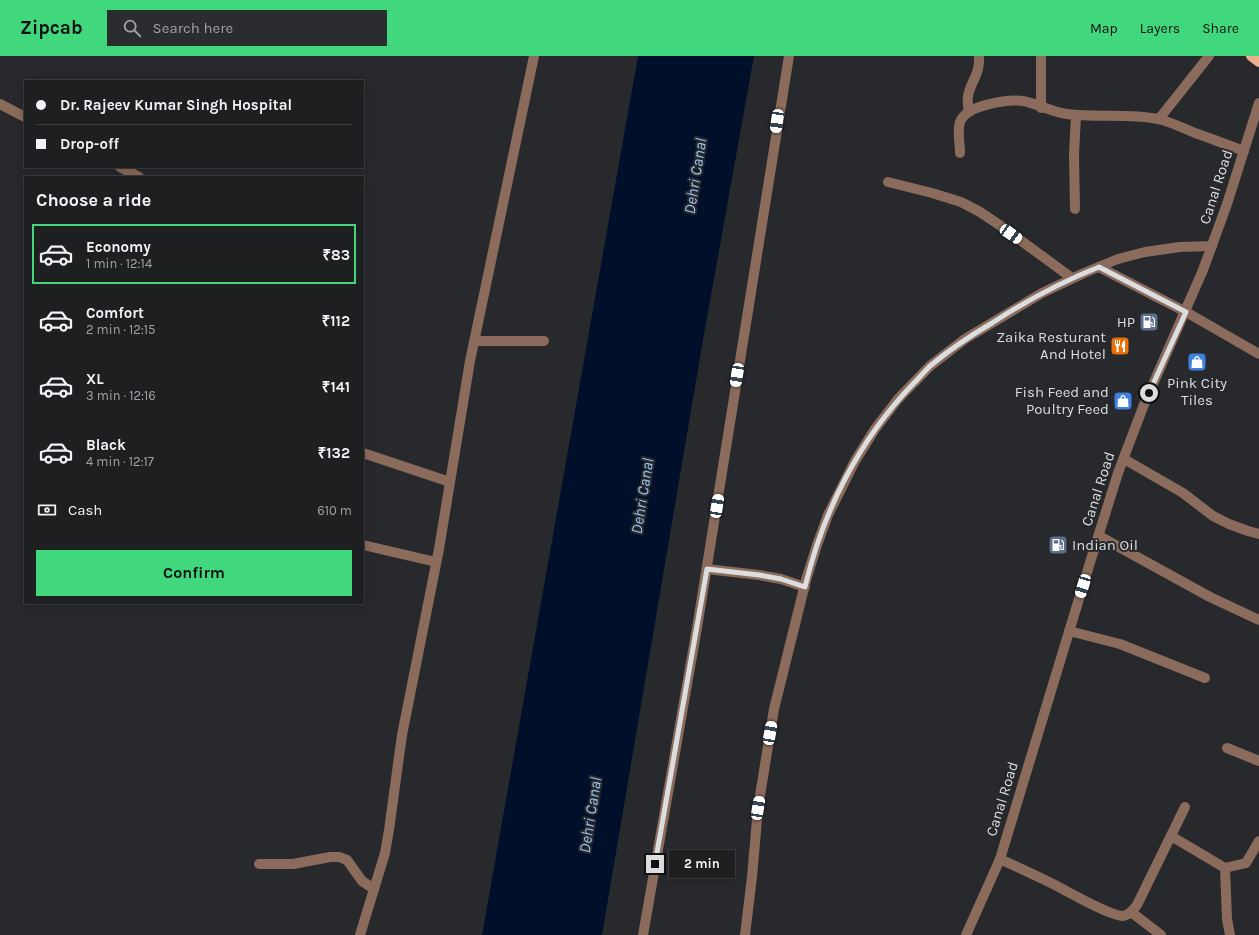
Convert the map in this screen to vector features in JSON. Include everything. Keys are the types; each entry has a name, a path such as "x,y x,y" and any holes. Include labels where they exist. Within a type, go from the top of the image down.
{"main road":[{"path":"1251,56 1259,62"}],"street":[{"path":"360,935 384,853 389,830 402,735 436,562 474,341 534,56"},
{"path":"643,935 707,569 789,56"},
{"path":"969,112 967,101 968,94 978,72 980,63 979,56"},
{"path":"1041,108 1042,56"},
{"path":"1159,119 1209,56"},
{"path":"960,153 960,124 963,118 969,112 1011,100 1024,102 1053,112 1076,115 1159,119 1244,151"},
{"name":"Canal Road","path":"966,935 1000,859 1069,631 1124,459 1143,407 1186,312 1203,270 1259,103"},
{"path":"0,104 24,116"},
{"path":"1074,209 1076,115"},
{"path":"122,168 136,176"},
{"path":"888,182 961,202 980,212 1001,226 1072,278"},
{"path":"745,935 758,808 776,702 817,545 828,515 854,461 898,400 930,366 965,339 1042,293 1072,278 1118,259 1145,252 1180,247 1212,246"},
{"path":"1099,267 1186,312 1259,354"},
{"path":"474,341 544,341"},
{"path":"364,453 450,482"},
{"path":"1124,459 1183,493 1214,516 1228,524 1259,534"},
{"path":"1099,536 1210,597 1259,620"},
{"path":"364,545 436,562"},
{"path":"707,569 781,579 805,587"},
{"path":"1069,631 1120,644 1205,678"},
{"path":"1227,748 1259,761"},
{"path":"1000,859 1117,915 1124,916 1131,912 1137,905 1185,807"},
{"path":"1171,836 1225,868 1246,863 1259,841"},
{"path":"259,864 293,864 330,857 339,857 347,860 362,882 374,889"},
{"path":"1225,868 1227,919 1230,935"},
{"path":"1131,912 1161,935"}],"water":[{"name":"Dehri Canal","path":"638,56 754,56 703,340 602,935 482,935"}],"place":[{"name":"HP","path":"1149,322"},
{"name":"Zaika Resturant And Hotel","path":"1120,346"},
{"name":"Pink City Tiles","path":"1197,362"},
{"name":"Fish Feed and Poultry Feed","path":"1123,401"},
{"name":"Indian Oil","path":"1058,545"}],"route":[{"path":"655,864 707,569 781,579 805,587 817,545 828,515 854,461 898,400 930,366 965,339 1042,293 1084,272 1099,267 1186,312 1149,393"}]}
